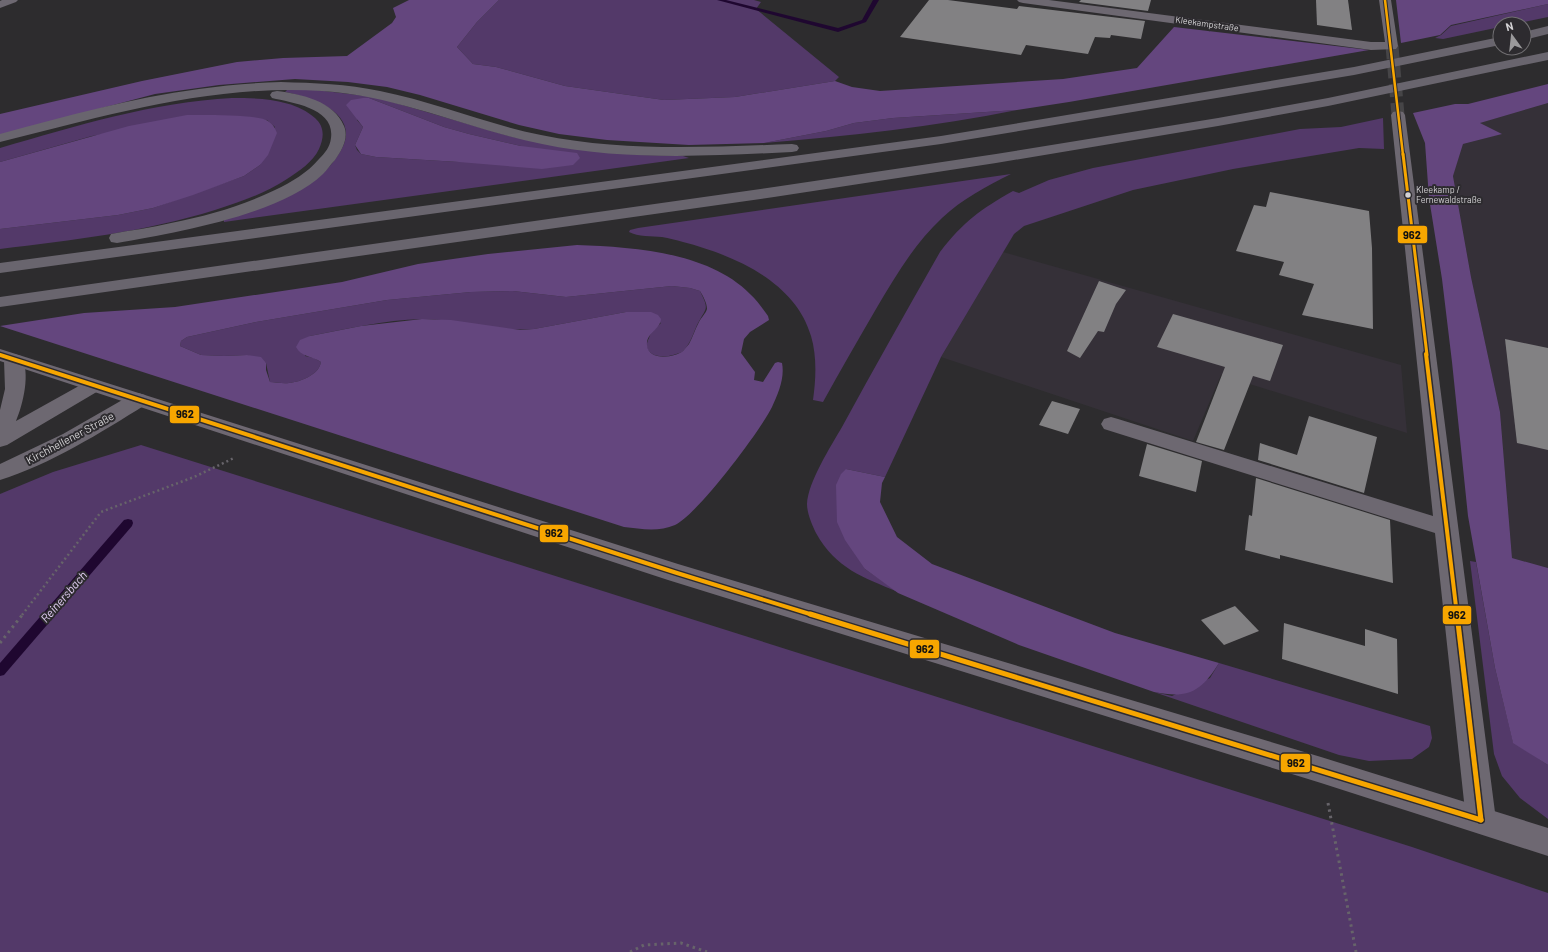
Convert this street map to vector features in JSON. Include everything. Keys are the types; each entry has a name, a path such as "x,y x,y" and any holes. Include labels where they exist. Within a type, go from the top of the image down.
{"highway":[{"path":"1532,34 1548,30"},
{"path":"0,268 941,140 1354,71 1492,43"},
{"path":"0,302 985,161 1280,111 1397,89 1548,56"},
{"path":"0,138 112,109 178,95 214,90 288,86 342,89 378,95 510,133 550,141 602,148 644,150 716,150 941,140"},
{"path":"0,145 137,108 205,96 235,93 283,96 310,104 330,115 334,120 338,133 336,146 328,160 320,168 296,186 263,202 209,219 141,234 0,254"}],"main road":[{"path":"7,358 677,573 1321,770 1548,842"}],"street":[{"path":"0,5 12,0"},
{"name":"Kleekampstraße","path":"1023,0 1371,46 1392,46 1386,0"},
{"path":"1398,115 1481,820"},
{"path":"0,432 10,416 17,382 7,358"},
{"path":"0,440 93,386"},
{"name":"Kirchhellener Straße","path":"0,472 36,457 97,425 138,400"},
{"path":"1111,424 1446,528"}],"path":[{"path":"0,643 101,512 194,477 268,441"},
{"path":"1321,770 1356,952"},
{"path":"630,952 644,945 681,943 708,952"}],"shaded area":[{"path":"409,0 499,0 477,22 457,47 473,64 496,67 565,86 664,100 735,97 835,81 852,87 880,91 1063,79 1137,68 1174,27 1369,50 1017,110 893,118 854,123 826,131 764,143 689,145 607,140 559,134 519,125 420,95 387,87 348,82 295,79 219,85 155,94 0,135 0,114 142,81 237,62 283,58 347,56 392,23 396,17 393,8"},
{"path":"499,0 754,0 761,2 756,9 839,77 835,81 735,97 664,100 565,86 496,67 473,64 457,47 477,22"},
{"path":"1396,0 1548,0 1548,4 1451,25 1440,35 1401,43"},
{"path":"1548,4 1548,17 1532,20 1532,16 1495,16"},
{"path":"1492,17 1492,29 1443,39 1435,38 1451,26"},
{"path":"1548,84 1548,103 1480,123 1502,134 1463,144 1453,176 1471,277 1500,412 1512,558 1548,568 1548,765 1513,743 1495,668 1468,516 1442,279 1429,198 1425,143 1413,113 1455,104 1468,104"},
{"path":"288,89 316,90 375,97 513,137 640,155 683,156 689,158 224,222 224,220 313,182 336,158 344,144 346,131 342,121 335,112 312,100 285,92","holes":["369,98 444,127 521,146 459,162 376,157 361,154 355,145 363,127 357,120"]},
{"path":"232,98 265,99 287,103 307,112 318,121 321,125 323,133 322,141 316,154 305,166 292,176 270,189 234,204 189,218 135,230 81,239 0,249 0,229 118,215 153,208 244,176 260,165 275,127 267,120 209,115 92,136 0,162 0,148 115,116 173,104"},
{"path":"369,98 444,127 469,134 521,146 577,153 580,158 573,165 542,169 376,157 361,154 355,145 363,127 346,105 351,100"},
{"path":"1548,103 1548,568 1512,558 1500,412 1471,277 1453,175 1463,144 1501,134 1479,123"},
{"path":"1017,110 891,130 764,143 826,131 854,123 893,118"},
{"path":"187,115 229,115 253,117 271,123 277,133 268,155 260,165 244,176 193,195 153,208 118,215 0,229 0,162 129,126"},
{"path":"1383,118 1384,149 1359,148 1233,169 1133,190 1024,226 1014,234 941,357 885,477 846,469 865,569 898,592 873,582 851,570 832,555 824,545 816,533 807,508 808,495 811,485 826,454 940,252 965,224 982,210 1013,191 1019,193 1049,180 1093,168 1300,129 1341,127"},
{"path":"1011,174 966,199 950,211 932,228 914,250 890,285 823,402 813,400 815,368 811,336 803,317 791,300 777,286 760,273 722,254 672,239 641,236 629,232 630,230 638,228"},
{"path":"577,245 646,250 669,254 714,269 733,280 753,296 762,307 769,320 750,332 744,339 741,353 755,372 754,380 763,382 775,363 782,363 783,374 779,391 766,418 728,471 698,506 685,518 675,525 663,529 637,529 624,527 0,326 84,313 175,307 342,282 418,264 488,254","holes":["672,286 700,291 706,302 706,312 700,320 689,344 683,351 674,355 662,357 656,356 648,350 647,341 660,323 661,319 658,315 651,312 626,312 534,329 520,330 451,320 422,319 361,326 310,336 300,340 296,347 298,350 304,355 321,362 320,367 308,377 287,383 270,382 266,370 266,363 261,357 247,355 201,355 180,346 181,341 187,337 256,322 387,300 471,292 513,291 566,297"]},
{"path":"1003,252 1401,365 1407,433 1221,375 1193,441 941,357"},
{"path":"672,286 700,291 705,302 706,309 687,346 682,352 668,356 658,356 649,352 647,344 649,338 652,332 661,323 638,312 626,312 534,329 506,329 450,321 422,319 380,323 310,336 305,356 314,358 321,362 320,367 308,377 287,383 270,382 266,363 247,355 201,355 180,346 181,341 187,337 256,322 387,300 471,292 513,291 566,297"},
{"path":"141,445 1412,847 1548,893 1548,952 0,952 0,494 53,472"},
{"path":"846,469 885,477 882,483 880,502 897,537 932,564 1115,633 1219,663 1206,681 1192,691 1185,694 1166,694 1154,692 1019,645 898,593 865,569 845,540 837,522 836,485 841,474"},
{"path":"1470,561 1476,562 1495,668 1513,742 1548,765 1548,819 1520,798 1502,776 1494,754"},
{"path":"1219,663 1430,726 1432,738 1429,747 1412,759 1369,761 1339,755 1154,692 1172,696 1210,678"}],"building":[{"path":"929,0 948,0 1017,9 1019,6 1145,21 1141,39 1111,35 1110,38 1095,37 1088,54 1026,45 1021,55 900,37"},
{"path":"1081,0 1151,0 1148,11 1079,2"},
{"path":"1316,0 1348,0 1352,30 1317,25"},
{"path":"1270,192 1369,211 1372,248 1373,329 1302,315 1314,284 1279,275 1284,262 1236,251 1254,205 1266,207"},
{"path":"1099,281 1126,290 1116,304 1104,332 1098,331 1080,358 1067,351"},
{"path":"1173,314 1283,345 1270,381 1253,376 1224,450 1196,442 1225,367 1157,347"},
{"path":"1505,339 1548,348 1548,450 1517,443"},
{"path":"1052,401 1080,409 1068,434 1039,425"},
{"path":"1309,416 1377,437 1364,493 1258,460 1260,443 1297,455"},
{"path":"1147,444 1202,461 1196,492 1139,476"},
{"path":"1256,478 1390,520 1393,583 1280,555 1280,559 1245,550 1249,515 1252,516"},
{"path":"1235,606 1259,631 1224,645 1201,620"},
{"path":"1284,623 1365,646 1365,629 1397,639 1398,694 1282,659"}],"waterway":[{"path":"720,0 838,30 864,21 876,0"},
{"name":"Reinersbach","path":"0,671 128,523"}],"tunnel":[{"path":"1392,46 1398,115"}],"transit line":[{"name":"962","path":"1385,0 1481,820"},
{"name":"962","path":"0,355 677,573 1481,820"}],"place":[{"name":"Kleekamp / Fernewaldstraße","path":"1408,195"}]}
